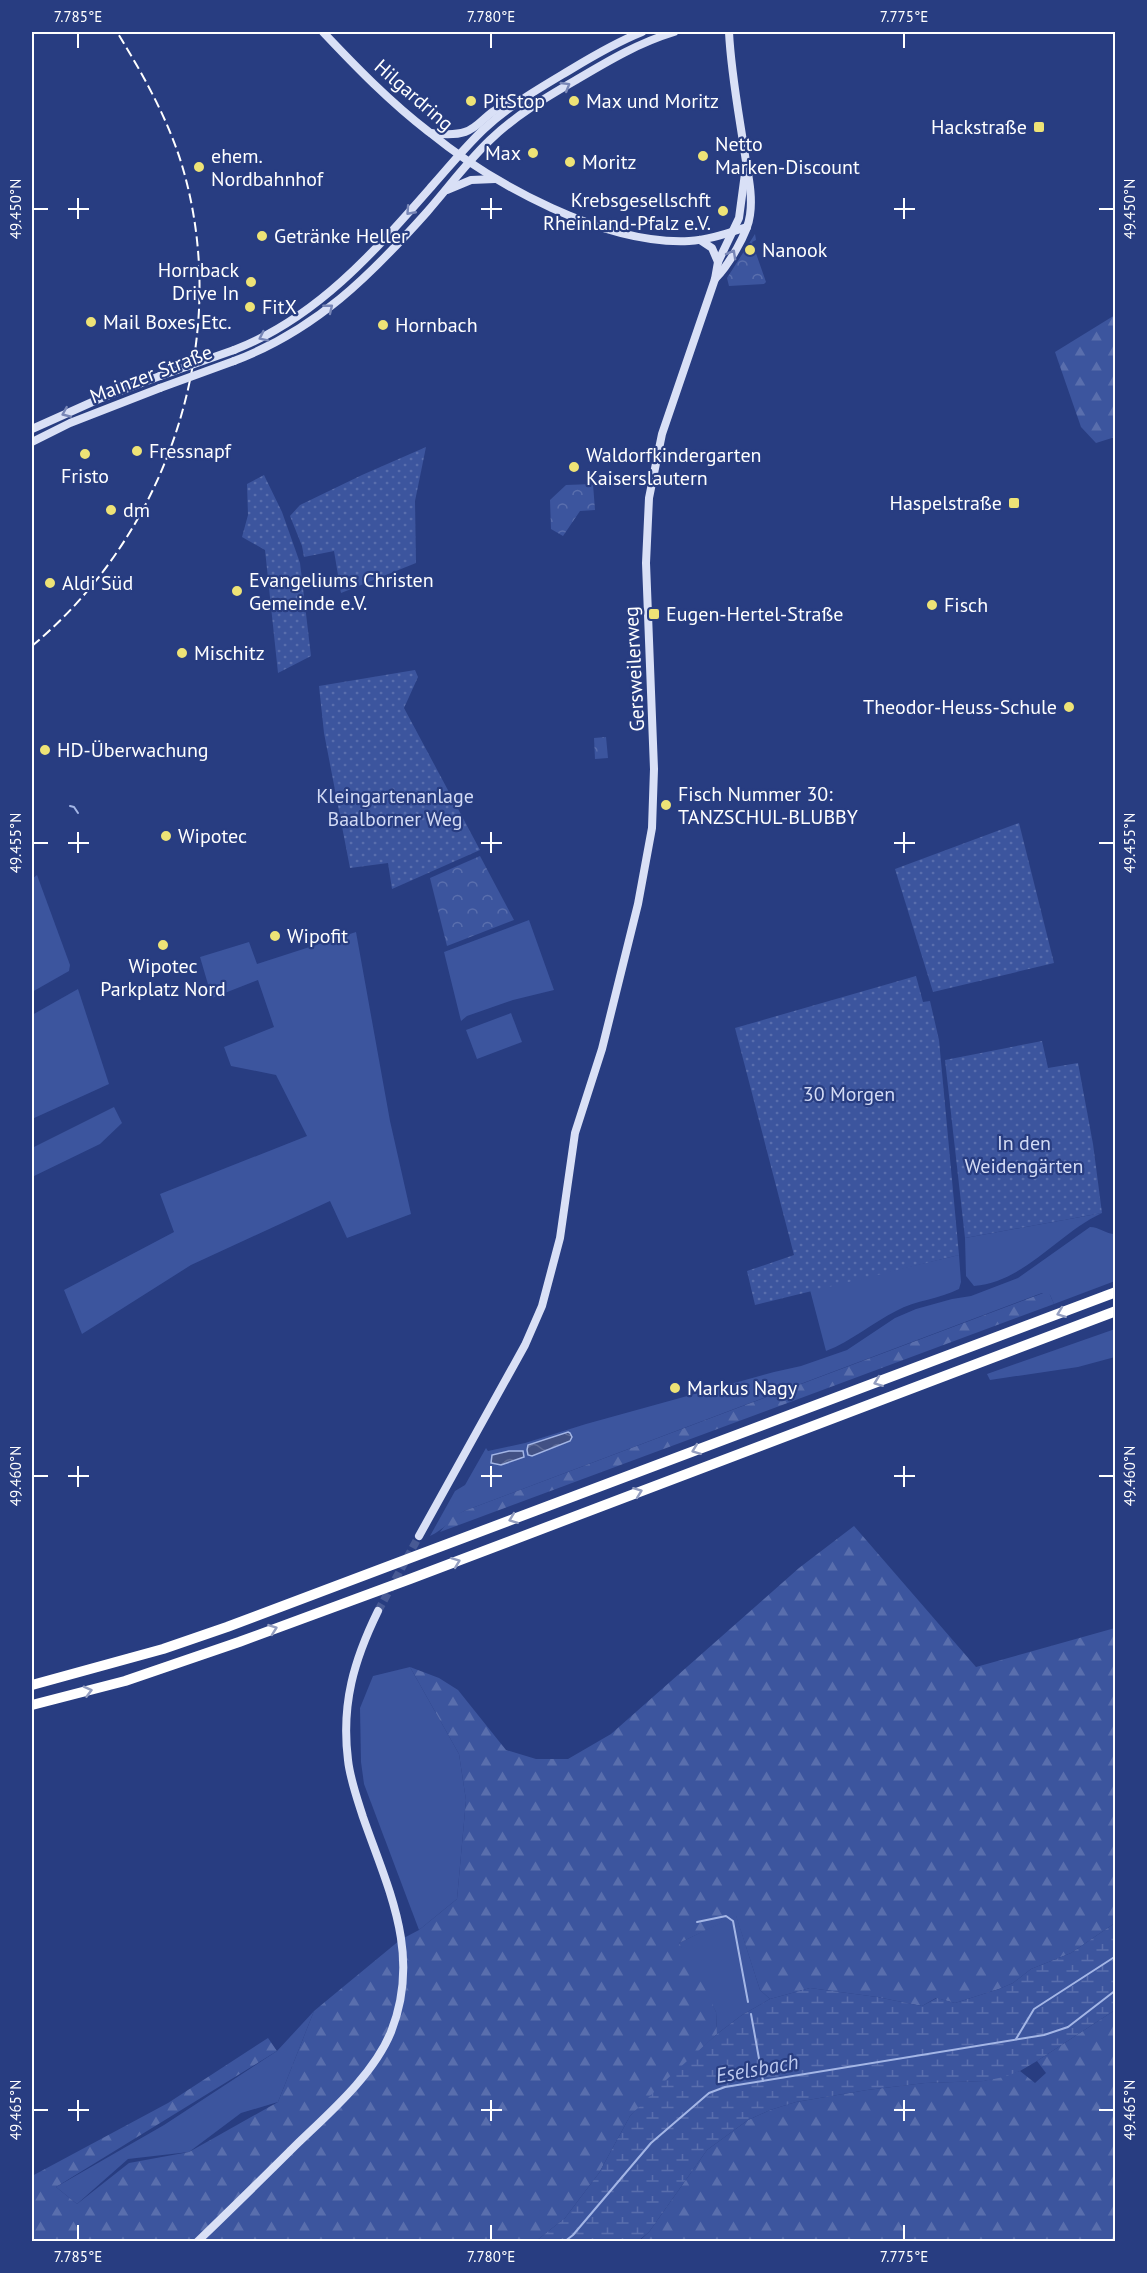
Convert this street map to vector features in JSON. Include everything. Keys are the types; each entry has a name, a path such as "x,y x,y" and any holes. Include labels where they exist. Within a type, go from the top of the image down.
{"highway":[{"path":"32,1685 163,1649 228,1627 1116,1292"},
{"path":"32,1705 125,1681 410,1580 1116,1311"}],"street":[{"name":"Hilgardring","path":"323,32 380,89 428,132 459,155 498,179 558,210 617,232 660,240 700,240 747,227"},
{"name":"Mainzer Straße","path":"32,429 99,399 234,350 292,321 330,292 383,242 484,129 524,98 606,49 642,32"},
{"name":"Mainzer Straße","path":"32,442 78,420 234,361 286,338 329,309 376,266 492,139 530,107 611,59 640,44 674,32"},
{"name":"Gersweilerweg","path":"715,279 723,272 750,218 751,198 729,32"},
{"path":"428,132 451,135 467,133 503,105 524,98"},
{"name":"Gersweilerweg","path":"419,1536 525,1345 542,1306 552,1272 564,1218 575,1133 599,1061 638,904 652,828 655,778 646,562 649,498 662,434 715,279 718,262 741,209 746,166"},
{"path":"444,191 471,180 498,179"},
{"path":"700,240 712,248 718,262"},
{"path":"197,2241 336,2107 366,2072 391,2032 401,1996 402,1940 390,1888 352,1784 346,1738 350,1682 363,1642 378,1611"}],"green space":[{"path":"755,234 756,240 752,242 766,282 729,286 727,278"},
{"path":"1115,315 1115,437 1096,443 1081,427 1055,352"},
{"path":"426,447 415,501 416,563 341,593 334,551 304,557 290,516 300,505"},
{"path":"264,475 282,512 300,563 311,656 278,673 265,550 242,537 248,515 247,484"},
{"path":"593,484 595,510 580,511 563,536 551,529 550,500 566,485"},
{"name":"Kleingartenanlage Baalborner Weg","path":"415,670 418,677 404,708 480,850 392,889 388,863 350,868 324,733 319,686"},
{"path":"606,737 608,758 595,759 594,738"},
{"path":"1019,823 1054,963 933,992 895,869"},
{"path":"480,856 514,920 447,946 430,878"},
{"path":"37,875 70,965 69,971 32,992 32,879"},
{"path":"529,920 554,990 513,1000 467,1016 461,1021 444,952"},
{"path":"356,932 390,1121 411,1214 347,1238 330,1201 191,1265 82,1334 64,1290 174,1232 160,1194 307,1136 276,1075 231,1066 224,1047 274,1027 258,980 212,998 200,957 249,942 257,964"},
{"name":"30 Morgen","path":"916,976 923,1002 930,1001 939,1040 959,1255 755,1305 747,1271 794,1255 735,1028"},
{"path":"78,989 109,1084 32,1119 32,1015"},
{"path":"511,1013 522,1042 477,1059 466,1030"},
{"name":"In den Weidengärten","path":"1042,1041 1048,1068 1078,1063 1093,1144 1102,1213 965,1238 945,1060"},
{"path":"114,1107 122,1123 100,1144 32,1177 32,1148"},
{"path":"1102,1213 1010,1275 974,1286 966,1276 965,1238"},
{"path":"1090,1227 1115,1234 1115,1281 1054,1304 1050,1295 1042,1293 464,1511 430,1536 455,1491 465,1485 486,1448 488,1451 525,1443 586,1424 801,1366 847,1350 895,1318 916,1309 971,1296 1018,1278"},
{"path":"959,1255 961,1282 959,1289 904,1307 826,1351 810,1290"},
{"path":"1046,1292 1054,1304 440,1532 452,1517 464,1511"},
{"path":"1115,1329 1115,1357 1078,1367 990,1380 987,1374"},
{"path":"854,1526 976,1667 1115,1628 1115,1923 1071,1953 1031,1969 1013,1983 955,2003 936,1998 922,2006 810,1988 770,1999 760,1990 736,1916 679,1943 696,1969 716,2012 717,2034 630,2116 599,2173 565,2218 536,2241 32,2242 32,2176 168,2103 268,2038 277,2051 56,2187 77,2204 129,2163 189,2152 278,2102 314,2011 400,1940 419,1930 457,1899 466,1800 459,1754 410,1667 439,1678 458,1690 506,1750 536,1759 568,1759 611,1734 799,1568"},
{"path":"410,1667 459,1754 466,1800 457,1899 419,1930 364,1784 361,1762 360,1708 373,1676"},
{"path":"736,1915 760,1990 770,1999 742,2015 717,2034 716,2012 679,1943"},
{"path":"1115,1923 1115,2010 1020,2071 984,2081 925,2083 867,2090 796,2102 770,2110 748,2120 707,2150 649,2232 638,2241 536,2241 565,2218 599,2173 630,2116 717,2034 742,2015 770,1999 810,1988 922,2006 937,1998 955,2003 1013,1983 1031,1969 1071,1953"},
{"path":"1115,2010 1115,2241 638,2242 649,2232 707,2150 748,2120 796,2102 867,2090 925,2083 984,2081 1020,2071 1035,2083 1046,2073 1037,2061"},
{"path":"314,2011 278,2102 241,2113 189,2152 128,2159 77,2204 56,2187 164,2125 277,2051"}],"water":[{"path":"568,1432 572,1437 570,1441 532,1456 528,1455 528,1445"},
{"path":"523,1451 524,1457 501,1465 491,1463 492,1455"}],"waterway":[{"path":"70,806 74,807 78,813"},
{"path":"697,1922 726,1916 733,1921 748,2002"},
{"name":"Eselsbach","path":"1016,2039 1034,2009 1116,1956"},
{"name":"Eselsbach","path":"564,2242 573,2235 651,2143 709,2093 725,2087 1044,2035 1068,2027 1116,1990"},
{"path":"751,2014 763,2081"}],"tunnel":[{"path":"378,1611 419,1536"}],"railway":[{"path":"32,646 80,599 121,546 154,488 178,426 194,361 199,294 195,228 181,162 153,95 117,32"}],"place":[{"name":"PitStop","path":"471,101"},
{"name":"Max und Moritz","path":"574,101"},
{"name":"Hackstraße","path":"1039,127"},
{"name":"Max","path":"533,153"},
{"name":"Netto Marken-Discount","path":"703,156"},
{"name":"Moritz","path":"570,162"},
{"name":"ehem. Nordbahnhof","path":"199,167"},
{"name":"Krebsgesellschft Rheinland-Pfalz e.V.","path":"723,211"},
{"name":"Getränke Heller","path":"262,236"},
{"name":"Nanook","path":"750,250"},
{"name":"Hornback Drive In","path":"251,282"},
{"name":"FitX","path":"250,307"},
{"name":"Mail Boxes Etc.","path":"91,322"},
{"name":"Hornbach","path":"383,325"},
{"name":"Fressnapf","path":"137,451"},
{"name":"Fristo","path":"85,454"},
{"name":"Waldorfkindergarten Kaiserslautern","path":"574,467"},
{"name":"Haspelstraße","path":"1014,503"},
{"name":"dm","path":"111,510"},
{"name":"Aldi Süd","path":"50,583"},
{"name":"Evangeliums Christen Gemeinde e.V.","path":"237,591"},
{"name":"Fisch","path":"932,605"},
{"name":"Eugen-Hertel-Straße","path":"654,614"},
{"name":"Mischitz","path":"182,653"},
{"name":"Theodor-Heuss-Schule","path":"1069,707"},
{"name":"HD-Überwachung","path":"45,750"},
{"name":"Fisch Nummer 30: TANZSCHUL-BLUBBY","path":"666,805"},
{"name":"Wipotec","path":"166,836"},
{"name":"Wipofit","path":"275,936"},
{"name":"Wipotec Parkplatz Nord","path":"163,945"},
{"name":"Markus Nagy","path":"675,1388"}]}
